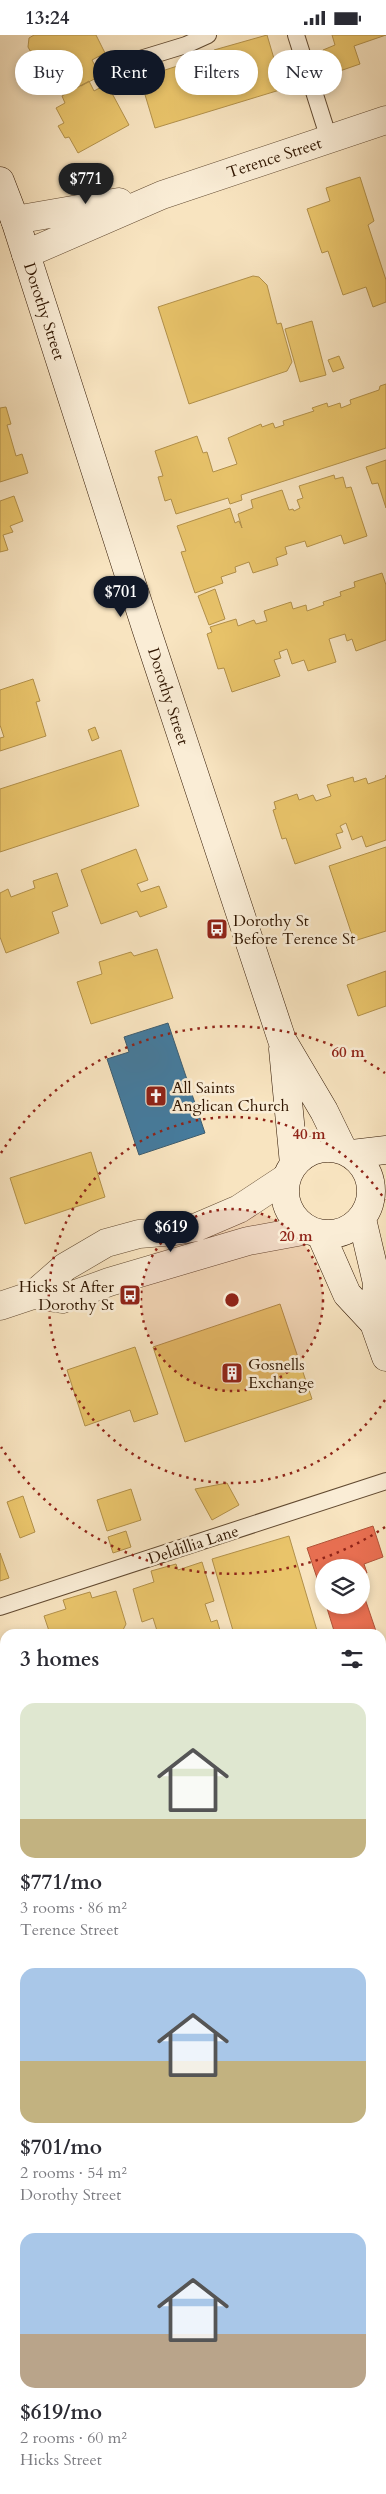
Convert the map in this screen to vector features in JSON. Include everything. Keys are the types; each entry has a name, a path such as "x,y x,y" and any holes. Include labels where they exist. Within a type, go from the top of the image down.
{"main road":[{"name":"Terence Street","path":"26,255 162,195 386,119"},
{"name":"Dorothy Street","path":"0,181 15,220 146,628 282,1040 347,1152"},
{"name":"Terence Street","path":"15,220 162,195"},
{"name":"Dorothy Street","path":"282,1040 290,1171"},
{"path":"0,1306 33,1295 64,1267 106,1243 139,1234 197,1227 239,1209 290,1171 304,1155 316,1149 330,1147 347,1152 386,1150"},
{"path":"347,1152 362,1164 370,1177 377,1283 374,1323"},
{"path":"290,1171 284,1190 288,1208 298,1223 315,1233 347,1294 374,1323 386,1357"},
{"path":"33,1295 62,1299 108,1282 248,1241 315,1233 336,1234 350,1229 372,1207"}],"lane":[{"path":"165,51 208,35"},
{"path":"296,35 329,139"},
{"name":"Deldillia Lane","path":"0,1607 386,1481"}],"building: Homes":[{"path":"34,35 96,35 104,50 93,50 93,80 83,85 83,50 30,50 29,38"},
{"path":"267,35 271,50 268,50 268,94 155,128 145,95 165,95 165,70 175,67 175,95 258,95 258,50 214,50"},
{"path":"332,35 386,35 354,46 360,64 342,70 342,50 323,50 335,45"},
{"path":"89,81 93,89 93,95 113,95 129,125 78,153 69,137 65,138 58,126 64,123 56,108 65,103 62,96 64,95 83,95 83,84"},
{"path":"360,177 374,221 368,225 386,280 386,302 373,307 366,287 343,295 328,251 322,253 307,209 330,201 326,188"},
{"path":"253,276 259,277 267,285 277,324 281,323 292,362 287,371 189,404 158,307"},
{"path":"312,321 326,375 300,382 285,329"},
{"path":"339,356 344,368 333,372 328,360"},
{"path":"386,384 386,448 241,495 242,500 230,504 228,498 176,514 171,499 165,501 158,477 163,476 155,451 197,436 203,453 207,452 213,472 237,464 228,438 261,424 262,427 273,423 275,428 284,425 283,421 314,411 312,408 327,403 328,407 340,403 341,408 351,404 350,400 379,390 380,386"},
{"path":"6,407 11,424 7,425 16,456 22,454 28,473 0,482 0,408"},
{"path":"386,460 386,508 378,483 372,484 366,467"},
{"path":"334,475 335,479 343,477 346,488 351,487 367,536 344,544 341,535 307,547 305,541 285,547 287,554 276,558 278,565 253,573 249,562 235,567 236,572 221,577 223,583 195,593 181,552 186,551 177,526 230,508 235,523 239,521 242,528 238,514 253,508 251,500 282,490 289,510 293,509 294,511 300,508 297,500 303,498 299,486"},
{"path":"14,496 23,521 10,526 13,532 3,535 8,550 0,552 0,501"},
{"path":"382,573 386,585 386,640 356,651 352,639 347,641 345,634 329,639 336,662 308,671 304,660 292,664 287,649 279,652 281,658 274,660 280,676 232,692 224,668 218,669 207,634 212,632 210,627 236,619 238,626 254,620 256,624 267,621 264,611 291,602 293,609 306,605 307,611 324,605 323,602 341,596 340,592 355,587 354,582"},
{"path":"215,589 225,619 209,625 198,596"},
{"path":"33,679 40,701 36,702 46,736 0,751 0,738 4,737 0,725 0,690"},
{"path":"95,727 99,738 92,741 88,730"},
{"path":"121,750 139,806 0,852 0,789"},
{"path":"386,775 386,840 366,847 362,836 352,840 346,823 340,826 343,832 336,834 341,848 295,864 286,838 282,839 273,810 276,809 274,802 297,794 299,800 313,795 316,801 331,796 327,785 353,777 354,782 366,778 368,784 385,778"},
{"path":"386,847 386,931 354,941 329,866"},
{"path":"136,849 148,880 137,884 141,892 159,886 167,907 140,917 137,911 101,924 81,870"},
{"path":"57,873 68,906 52,912 59,933 6,953 0,937 0,893 8,889 11,897 35,888 33,881"},
{"path":"157,949 173,998 91,1024 77,982 102,974 99,962 131,952 134,956"},
{"path":"386,971 386,1006 358,1016 347,985"},
{"path":"91,1152 105,1197 25,1224 10,1178"},
{"name":"Gosnells Exchange","path":"280,1304 312,1399 185,1442 153,1347"},
{"path":"135,1347 158,1414 134,1422 130,1410 85,1426 67,1370"},
{"path":"227,1483 239,1505 212,1520 195,1489"},
{"path":"131,1489 141,1520 107,1531 97,1500"},
{"path":"23,1496 35,1532 20,1538 7,1502"},
{"path":"126,1531 131,1547 113,1553 108,1537"},
{"path":"289,1536 317,1629 233,1629 212,1559"},
{"path":"0,1553 9,1578 0,1581"},
{"path":"202,1562 214,1601 205,1604 211,1622 217,1620 220,1629 156,1629 153,1618 142,1622 133,1589 154,1582 151,1571 176,1564 178,1570"},
{"path":"116,1591 126,1624 124,1629 48,1629 44,1616 66,1609 63,1600 90,1592 92,1598"}],"building: Shops":[{"path":"373,1526 383,1557 370,1562 370,1559 315,1559 315,1572 307,1548"},
{"path":"370,1613 375,1629 333,1629 329,1614"}],"building: Public":[{"name":"All Saints Anglican Church","path":"168,1023 205,1133 139,1155 107,1059 129,1052 124,1037"}],"place":[{"name":"Dorothy St Before Terence St","path":"217,929"},
{"name":"All Saints Anglican Church","path":"156,1096"},
{"name":"Hicks St After Dorothy St","path":"130,1295"},
{"name":"Gosnells Exchange","path":"232,1373"}]}
